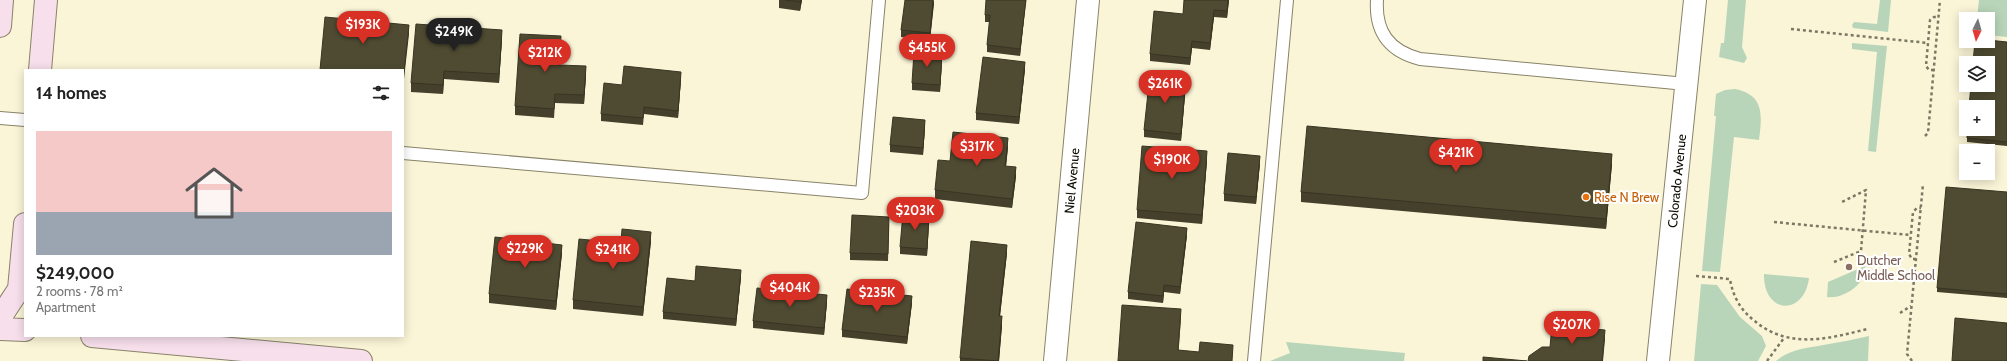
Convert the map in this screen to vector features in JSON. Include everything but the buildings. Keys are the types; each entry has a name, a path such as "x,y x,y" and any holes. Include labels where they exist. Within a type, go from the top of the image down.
{"street":[{"path":"0,26 2,0"},
{"path":"40,69 46,0"},
{"name":"Niel Avenue","path":"1055,361 1088,0"},
{"name":"Colorado Avenue","path":"1658,361 1695,0"},
{"path":"0,318 19,289 24,235"},
{"path":"0,329 24,330"},
{"path":"103,337 361,361"}],"lane":[{"path":"404,153 862,193 879,0"},
{"path":"1254,361 1287,0"},
{"path":"1377,0 1377,18 1384,36 1399,52 1408,56 1428,60 1686,84"},
{"path":"0,118 24,120"}],"path":[{"path":"1925,136 1928,133 1940,0"},
{"path":"1934,70 1929,70 1926,66 1930,20 1934,17 1938,17"},
{"path":"1791,29 1928,43"},
{"path":"1912,361 1907,354 1923,184"},
{"path":"1834,262 1861,251 1866,190 1840,203"},
{"path":"1916,259 1912,259 1909,254 1910,235 1913,212 1917,208 1921,208"},
{"path":"1774,222 1910,235"},
{"path":"1696,276 1730,279 1732,292 1750,318 1766,330 1784,338 1806,339 1838,336 1867,329"},
{"path":"1900,312 1912,306"},
{"path":"1767,361 1784,338"}],"green space":[{"path":"1728,0 1746,0 1742,47 1747,58 1744,63 1719,57 1721,43 1724,43"},
{"path":"1880,0 1891,0 1888,32 1853,28 1852,25 1854,22 1877,24"},
{"path":"1979,0 2007,0 2007,37 1995,36 1995,12 1978,12"},
{"path":"1852,43 1887,46 1876,152 1868,151 1877,52 1852,49"},
{"path":"1735,89 1745,92 1757,101 1761,115 1759,140 1734,137 1720,272 1702,271 1716,116 1714,116 1716,94 1725,90"},
{"path":"1865,266 1863,278 1853,289 1840,296 1827,297 1828,282"},
{"path":"1764,274 1809,278 1806,291 1800,299 1792,304 1784,306 1776,303 1770,297 1765,287"},
{"path":"1701,284 1717,285 1740,317 1762,336 1766,346 1758,361 1694,361"},
{"path":"1869,336 1868,361 1776,361 1788,353 1801,349"},
{"path":"1286,342 1405,353 1404,361 1270,361 1290,353"}],"place":[{"name":"Rise N Brew","path":"1586,197"},
{"name":"Dutcher Middle School","path":"1849,267"}]}
